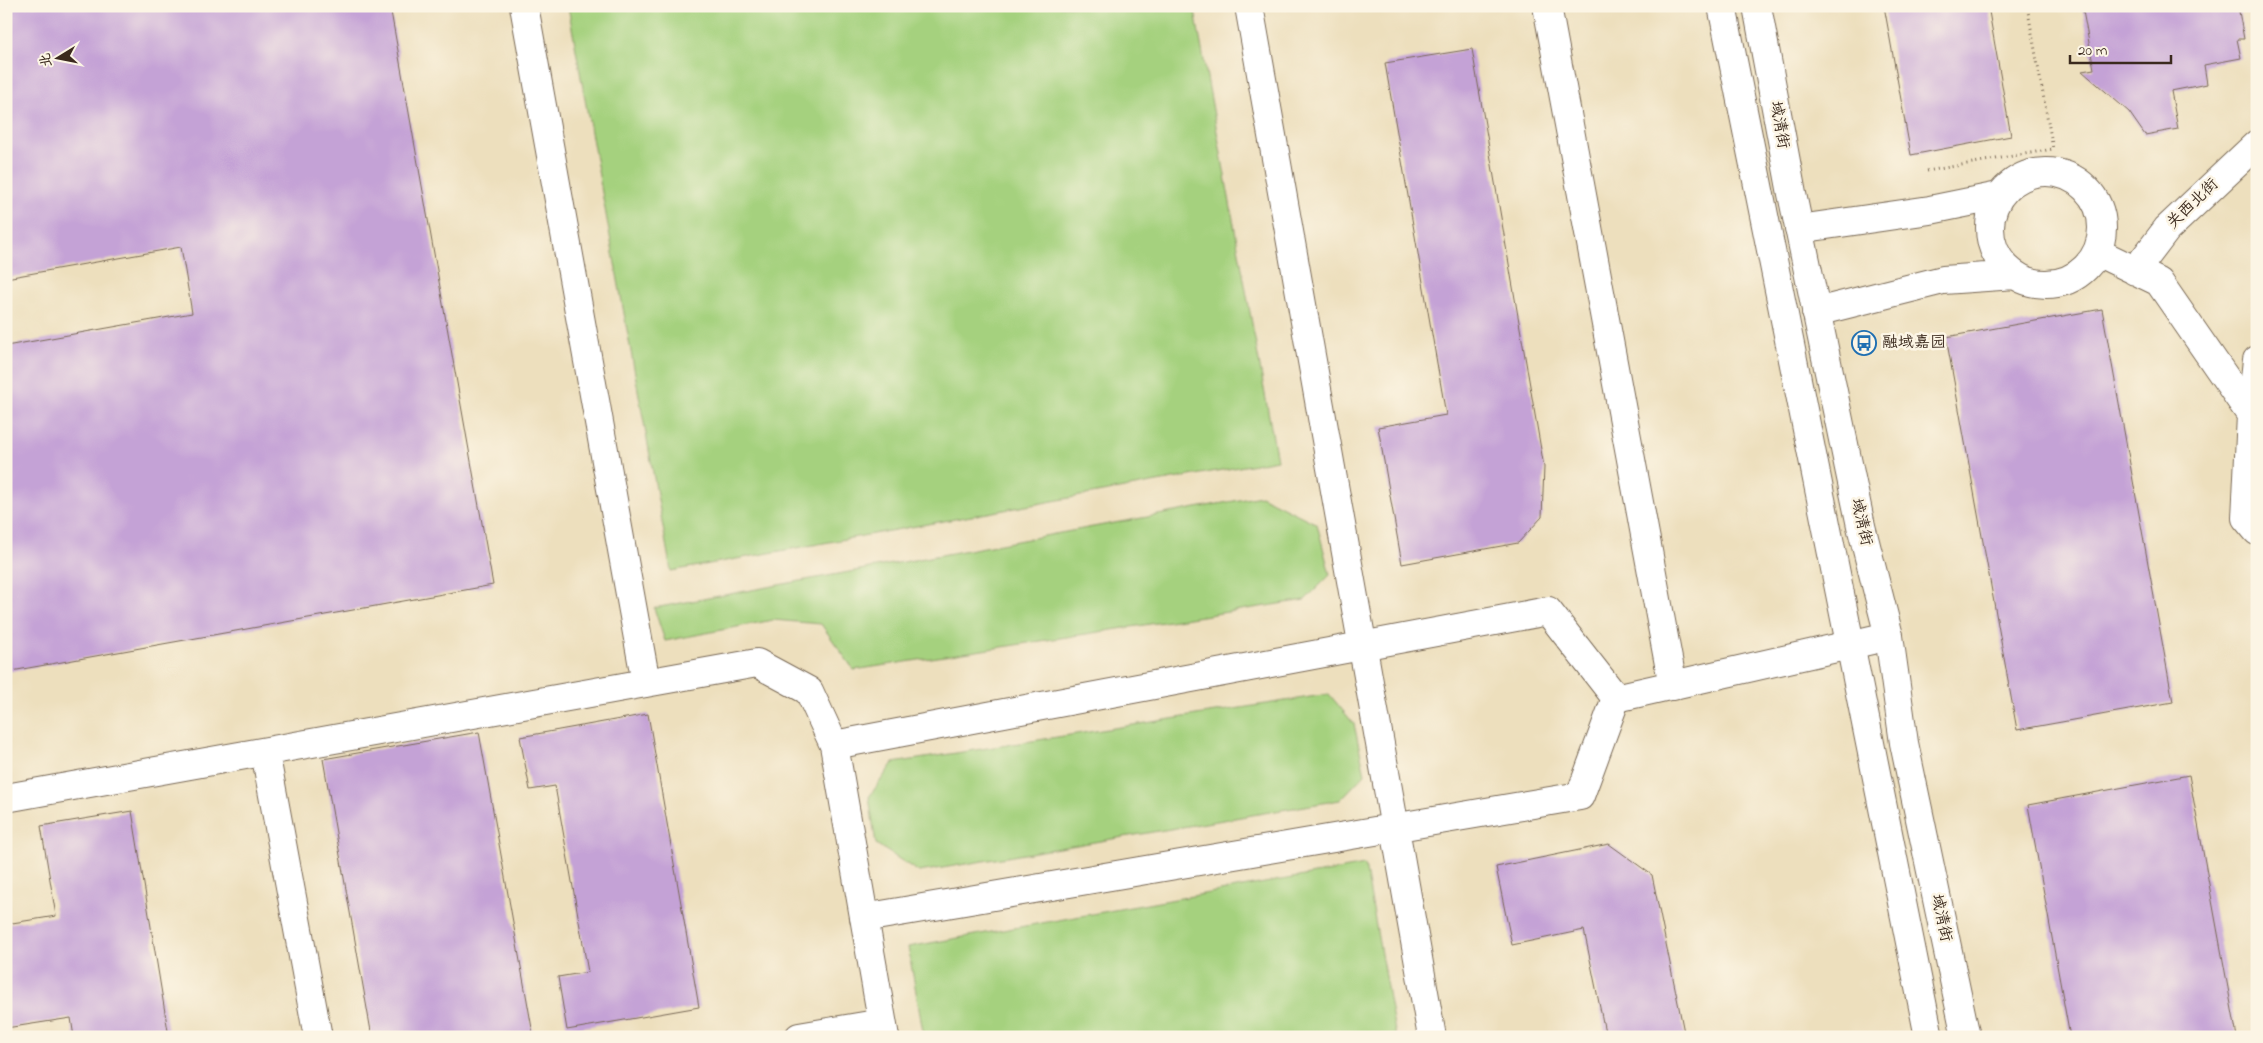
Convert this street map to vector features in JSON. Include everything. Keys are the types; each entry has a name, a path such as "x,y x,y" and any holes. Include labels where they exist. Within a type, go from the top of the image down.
{"street":[{"path":"524,6 646,683"},
{"path":"1249,6 1432,1037"},
{"path":"1546,6 1673,686"},
{"name":"域清街","path":"1722,6 1929,1037"},
{"name":"域清街","path":"1757,6 1816,312 1861,526 1888,636 1904,742 1966,1037"},
{"name":"关西北街","path":"2135,270 2166,229 2257,144"},
{"path":"2047,172 2066,175 2082,185 2095,199 2101,216 2102,235 2097,252 2087,267 2072,278 2054,284 2036,284 2015,275 2004,267 1994,251 1989,232 1991,214 1999,196 2012,182 2029,174 2047,172"},
{"path":"1799,229 1930,210 1999,196"},
{"path":"2097,252 2159,282 2251,416"},
{"path":"1816,312 1943,280 2015,275"},
{"path":"2257,360 2251,416 2246,518 2257,531"},
{"path":"834,745 1548,611 1616,698"},
{"path":"1616,698 1888,636"},
{"path":"6,798 757,663 809,691 834,745 883,1030 799,1037"},
{"path":"864,918 1580,796 1616,698"},
{"path":"265,752 318,1037"}],"path":[{"path":"1927,171 2053,149 2026,6"}],"green space":[{"path":"568,6 1194,6 1277,460 671,571"},
{"path":"1261,496 1317,524 1330,575 1305,600 854,670 821,624 773,620 665,641 654,608"},
{"path":"1329,694 1354,724 1365,774 1340,800 919,872 876,844 869,797 893,763"},
{"path":"1365,865 1396,1037 924,1037 908,947"}],"building":[{"path":"6,6 390,6 493,585 6,672 6,346 192,313 181,247 6,278"},
{"path":"1884,6 1988,6 2011,136 1911,155"},
{"path":"2082,6 2238,6 2244,39 2237,39 2241,58 2204,65 2207,84 2171,91 2178,129 2145,135 2129,112 2082,71 2094,69"},
{"path":"1472,49 1544,467 1542,517 1518,543 1402,564 1378,427 1446,415 1385,63"},
{"path":"2102,309 2173,702 2017,730 1946,337"},
{"path":"648,714 699,1007 567,1030 558,977 588,972 555,786 530,790 520,737"},
{"path":"479,732 533,1034 516,1037 372,1037 323,759"},
{"path":"2189,775 2237,1037 2070,1037 2028,805"},
{"path":"132,811 169,1037 74,1037 71,1018 6,1028 6,924 56,916 41,826"},
{"path":"1609,844 1652,875 1685,1037 1606,1037 1584,930 1512,945 1496,867"}],"place":[{"name":"融域嘉园","path":"1864,343"}]}
